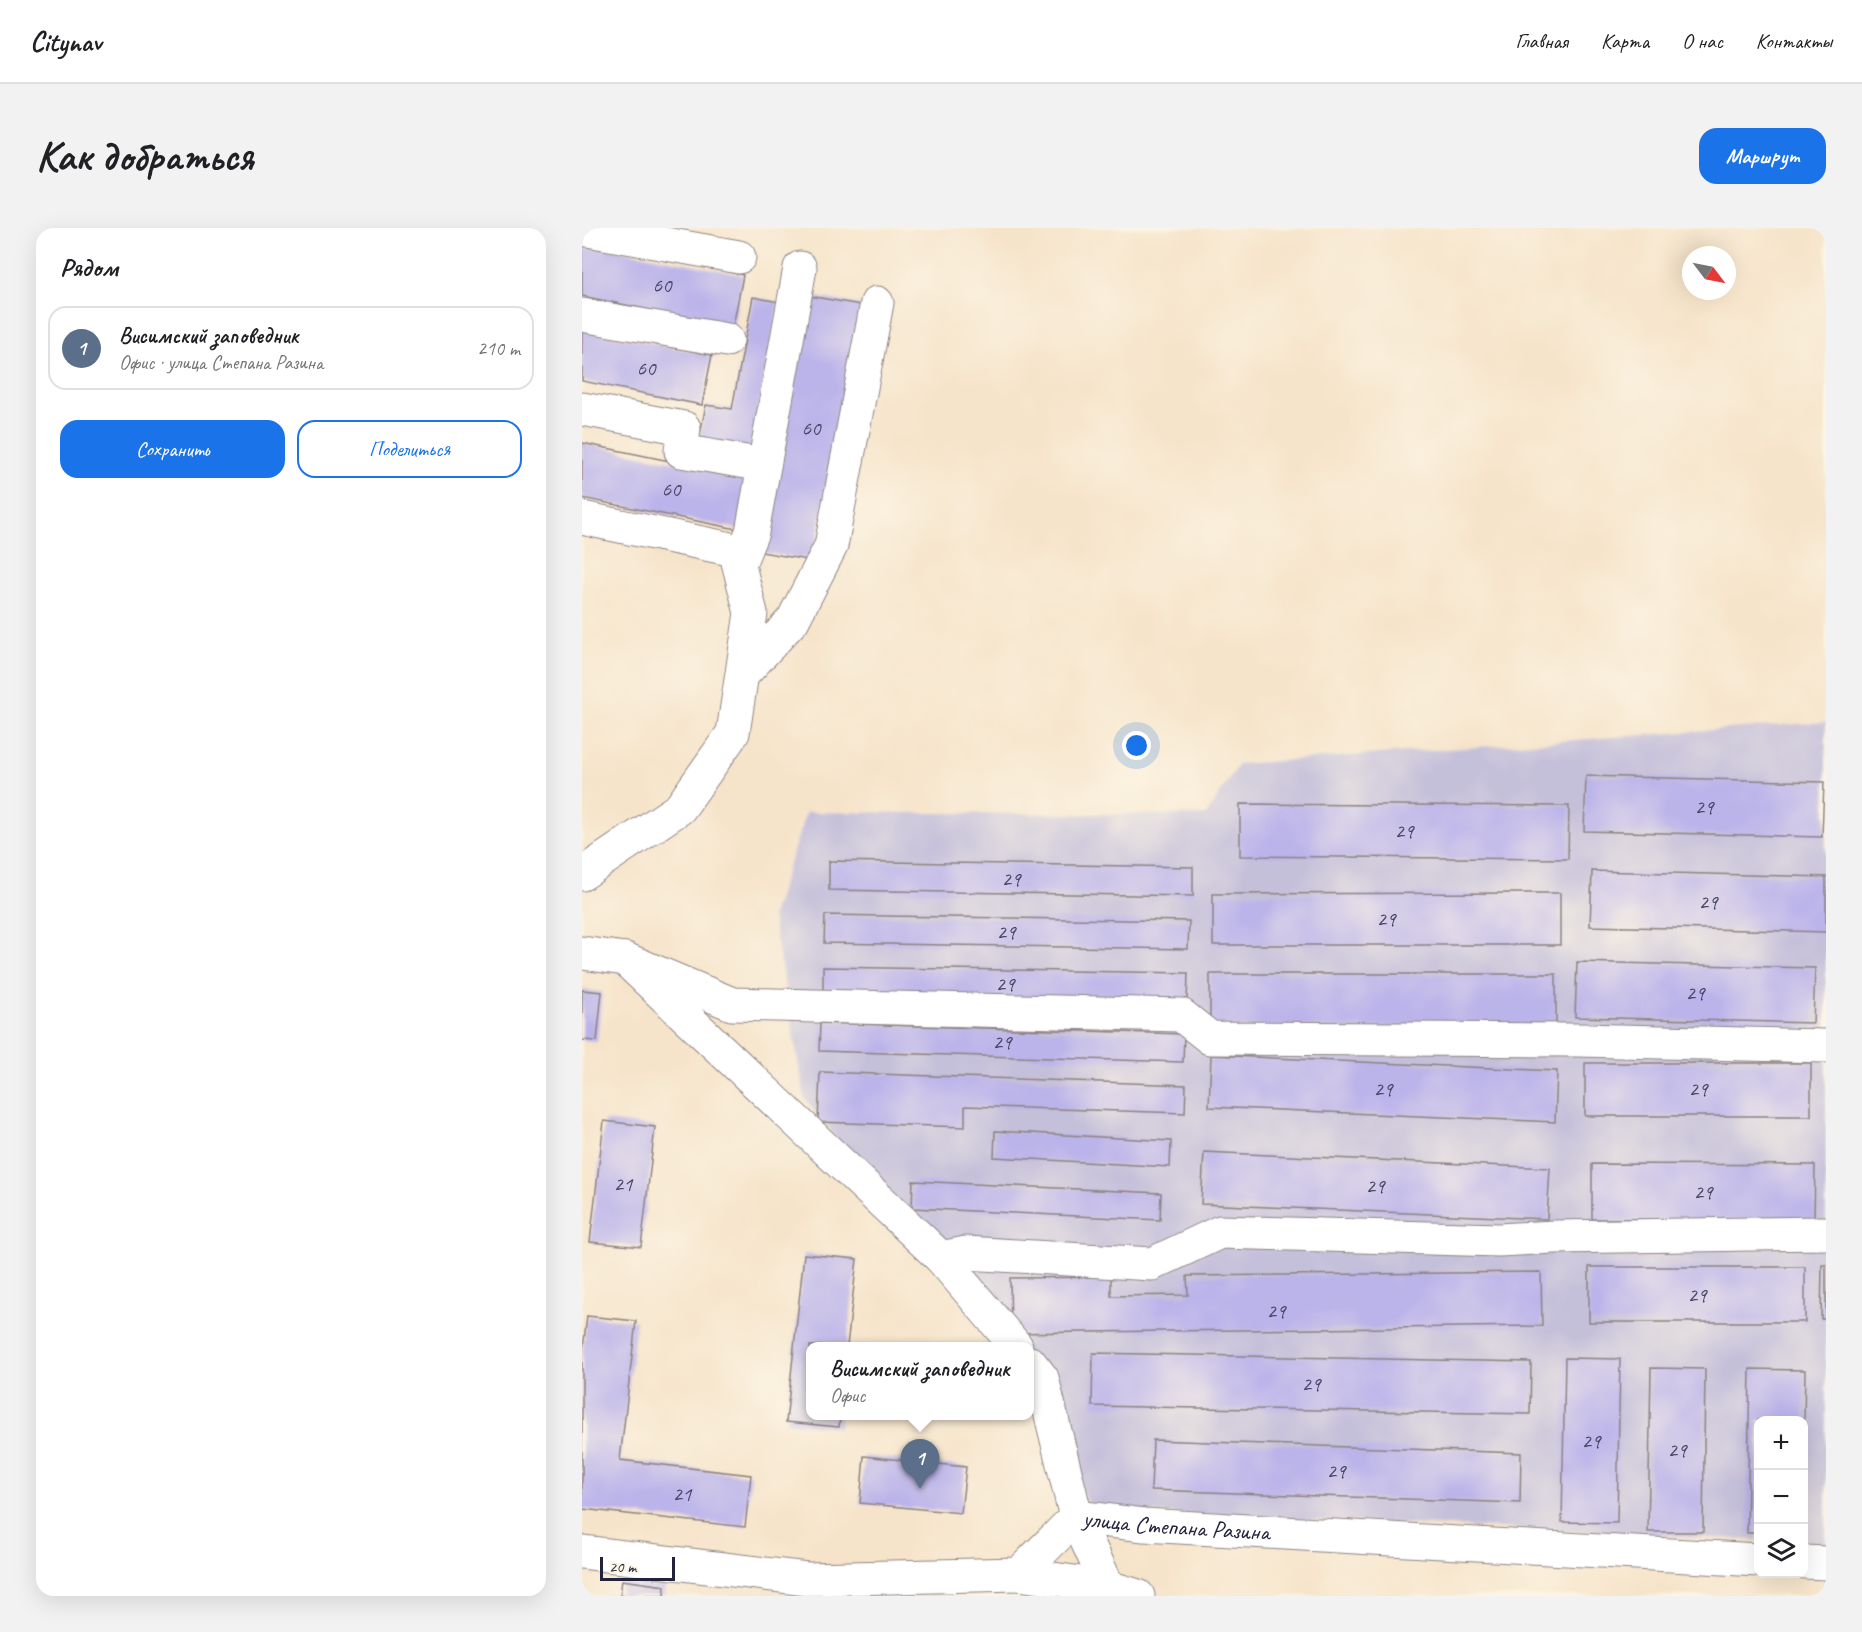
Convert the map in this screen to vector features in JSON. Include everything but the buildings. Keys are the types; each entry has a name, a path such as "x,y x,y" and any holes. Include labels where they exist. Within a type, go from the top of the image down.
{"street":[{"path":"582,229 739,257"},
{"path":"739,564 752,532 800,268"},
{"path":"742,675 793,620 831,546 877,303"},
{"path":"582,315 726,340"},
{"path":"582,409 684,428 681,451 764,465"},
{"path":"582,519 735,550 751,613 733,733 680,808 582,874"},
{"path":"582,953 625,959 732,1004 1181,1016 1210,1038 1578,1040 1826,1046"},
{"path":"625,959 941,1258 1012,1342"},
{"path":"941,1258 966,1253 1152,1264 1220,1233 1499,1240 1554,1237 1826,1233"},
{"path":"1034,1369 1042,1378 1076,1517 1123,1592"},
{"name":"улица Степана Разина","path":"1019,1574 1076,1517 1144,1526 1754,1560"},
{"path":"582,1552 807,1579 1019,1574 1123,1592"},
{"path":"1808,1562 1826,1563"}],"shaded area":[{"path":"1826,722 1826,1543 1808,1542 1808,1416 1754,1416 1754,1540 1091,1510 1034,1389 1034,1342 999,1342 805,1099 772,916 806,812 1206,815 1239,764"}],"place":[{"name":"Висимский заповедник","path":"920,1489"}]}
